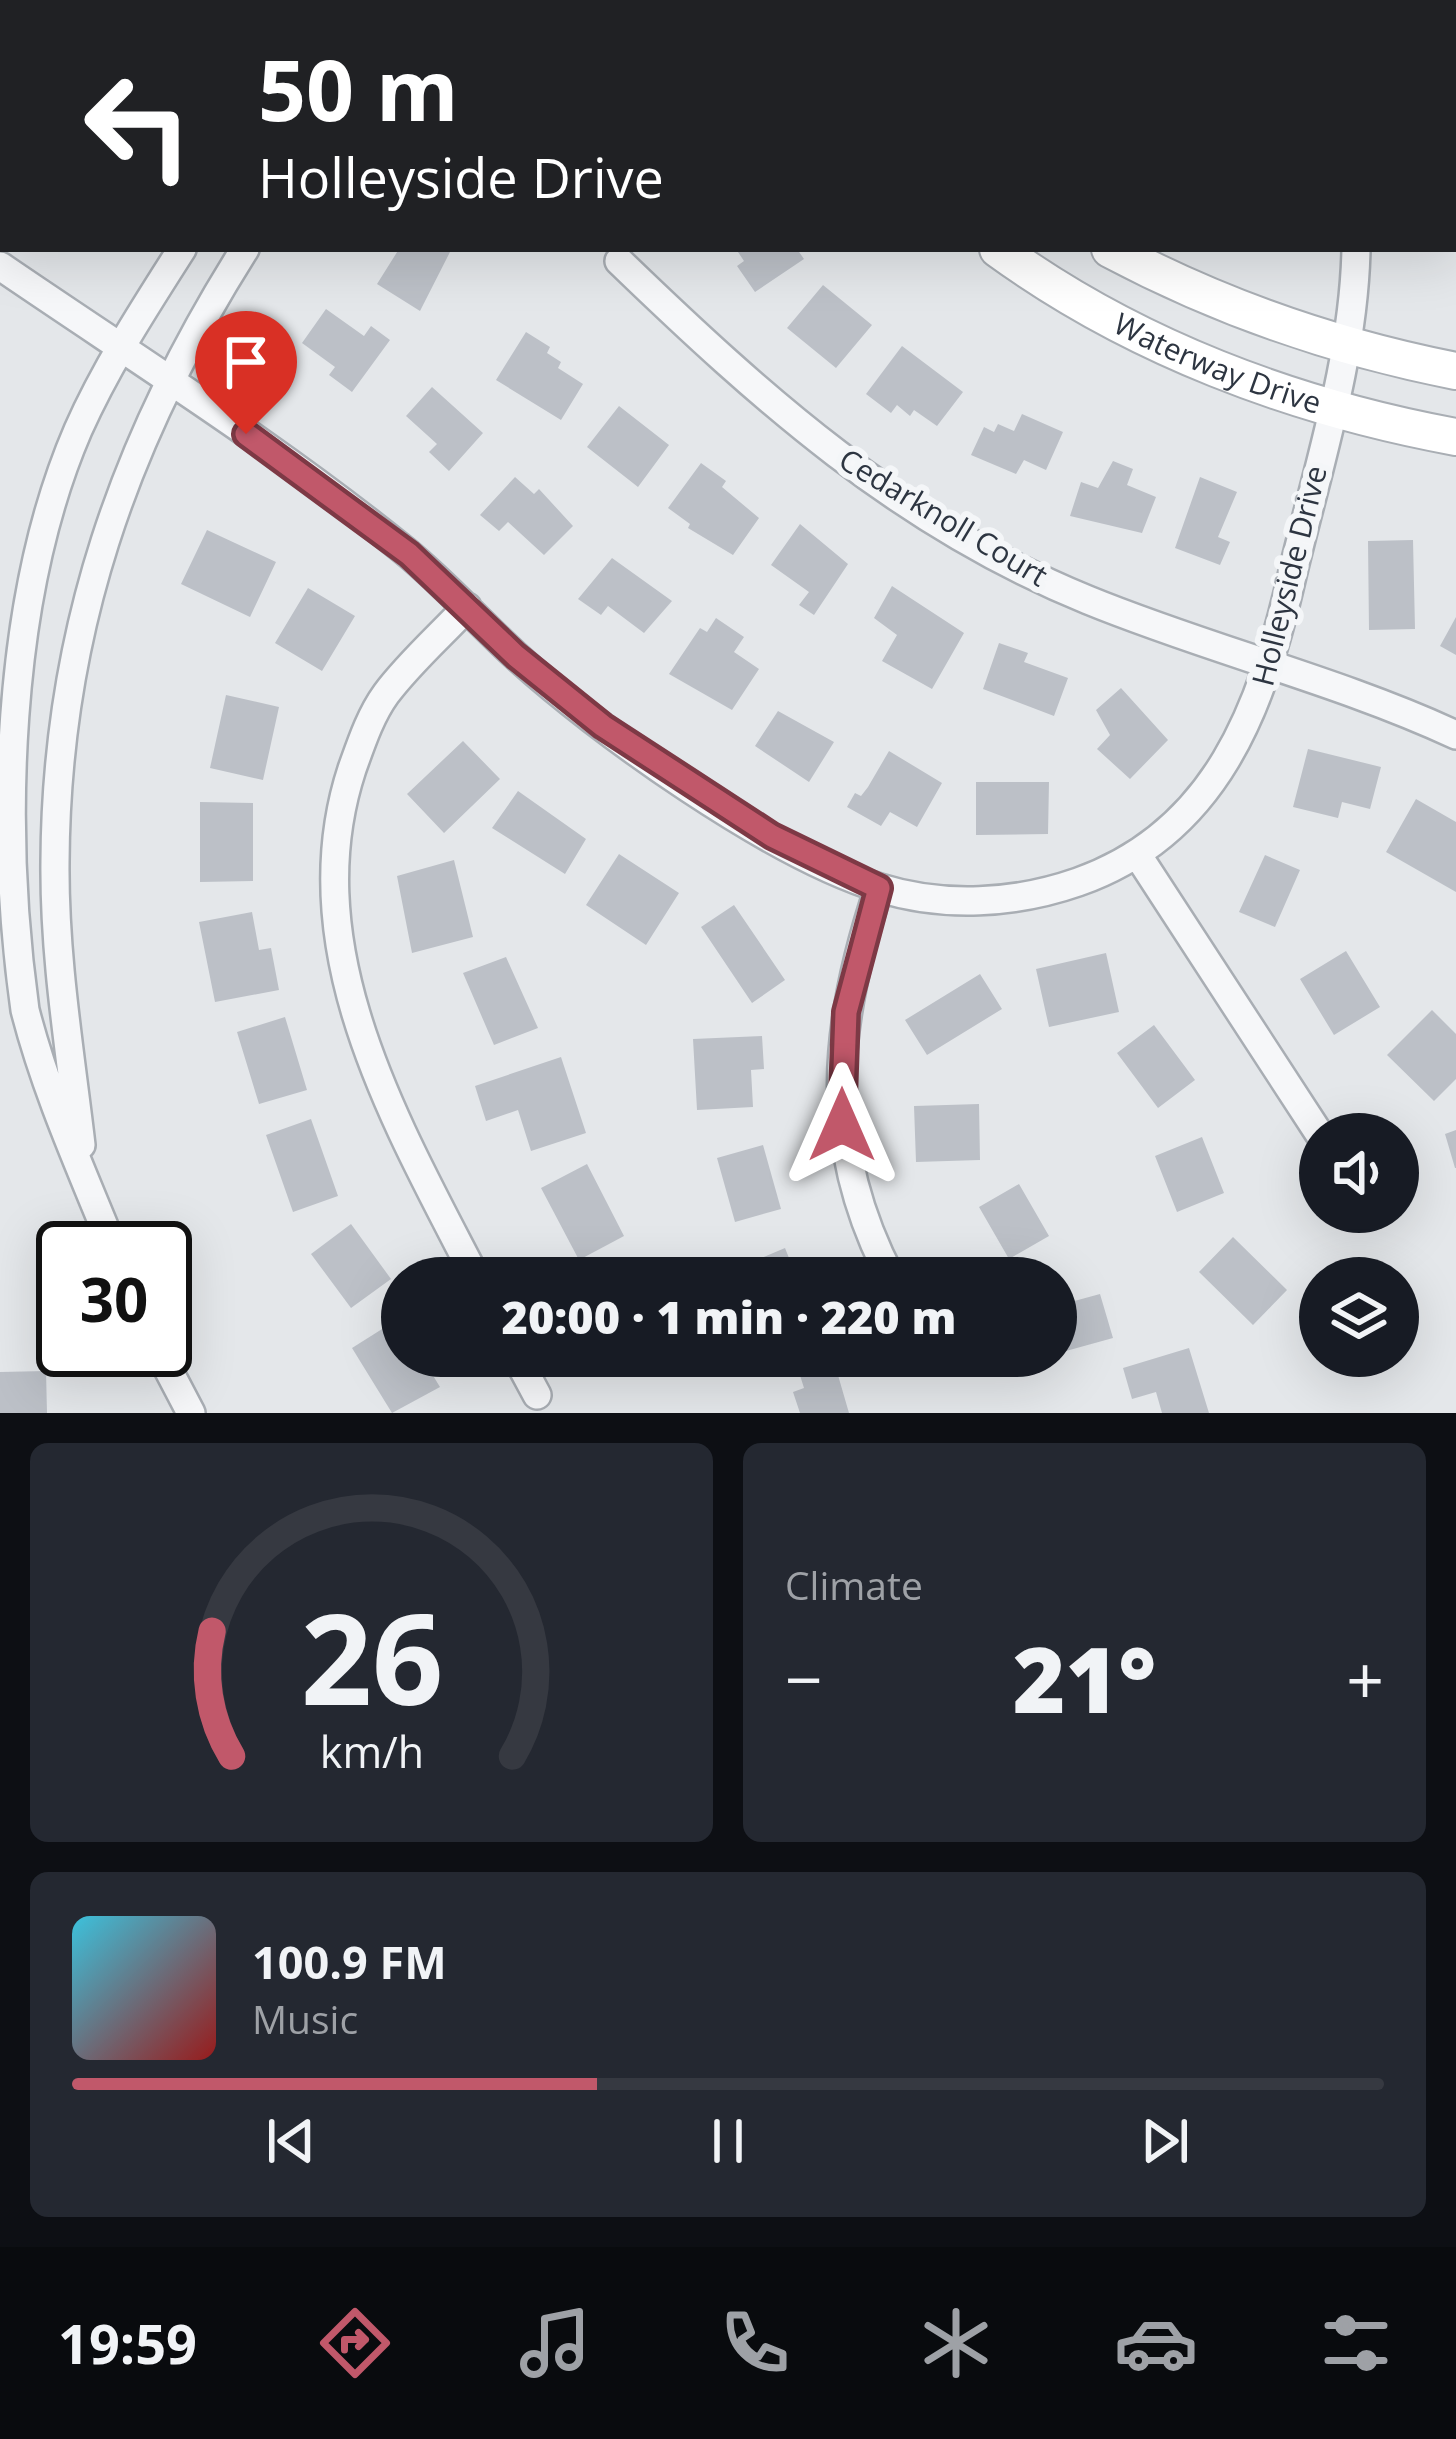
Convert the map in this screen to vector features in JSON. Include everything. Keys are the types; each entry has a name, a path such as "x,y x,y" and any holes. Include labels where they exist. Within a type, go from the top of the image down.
{"main road":[{"name":"Waterway Drive","path":"1003,252 1103,316 1169,349 1331,408 1456,437"},
{"name":"Waterway Drive","path":"1116,252 1217,302 1343,346 1456,371"}],"street":[{"path":"102,1221 46,1083 25,1007 10,930 4,773 26,610 78,431 180,252"},
{"path":"85,1179 59,959 55,864 60,751 95,572 118,493 166,380 243,252"},
{"name":"Holleyside Drive","path":"0,266 325,488 586,712 695,790 836,871 879,888 955,901 1049,892 1137,854 1202,799 1254,712 1272,664 1331,408 1356,252"},
{"name":"Cedarknoll Court","path":"619,261 755,392 896,497 1006,562 1086,599 1371,696 1456,735"},
{"path":"465,1257 409,1149 350,1000 333,897 335,844 362,742 385,695 467,607"},
{"path":"1137,854 1305,1113"},
{"path":"879,888 846,1012 841,1109 850,1178 882,1257"},
{"path":"172,1377 191,1413"},
{"path":"527,1377 537,1395"}],"building":[{"path":"397,252 450,252 420,311 377,284"},
{"path":"738,252 799,252 804,259 755,292 737,266 744,261"},
{"path":"823,285 872,325 836,368 787,328"},
{"path":"326,309 364,336 371,326 390,340 352,392 329,375 335,367 302,343"},
{"path":"526,332 550,347 547,353 561,362 558,368 583,384 561,420 496,380"},
{"path":"902,346 963,392 937,426 914,410 910,416 897,405 891,413 866,394"},
{"path":"432,387 483,433 449,471 429,452 437,444 406,416"},
{"path":"619,406 669,445 638,487 587,447"},
{"path":"1022,414 1063,432 1046,470 1024,460 1016,474 971,455 984,427 994,432 998,424 1014,431"},
{"path":"1113,461 1133,469 1127,485 1156,497 1142,533 1070,516 1081,482 1098,488"},
{"path":"701,463 726,481 722,487 759,518 733,555 688,528 690,524 668,508"},
{"path":"515,477 534,494 539,489 573,526 544,555 508,522 499,531 480,515"},
{"path":"1200,477 1237,492 1218,537 1230,542 1220,565 1175,548"},
{"path":"800,524 848,564 814,615 799,605 809,592 771,565"},
{"path":"207,530 276,562 250,617 181,584"},
{"path":"1413,540 1415,629 1369,630 1368,541"},
{"path":"612,558 672,601 644,633 608,606 601,615 578,599"},
{"path":"892,586 964,633 932,689 882,661 897,635 874,618"},
{"path":"308,588 355,616 322,671 275,643"},
{"path":"1456,617 1456,655 1440,646"},
{"path":"716,618 744,637 734,652 759,669 732,710 669,674 700,628 707,632"},
{"path":"999,643 1028,653 1024,662 1068,678 1054,716 983,689"},
{"path":"1121,688 1168,740 1130,779 1097,749 1110,735 1096,710"},
{"path":"226,695 279,707 263,780 210,768"},
{"path":"778,711 834,742 809,782 755,746"},
{"path":"463,741 500,779 444,833 407,794"},
{"path":"1308,749 1381,767 1370,809 1342,802 1338,818 1293,807"},
{"path":"889,751 942,783 917,827 890,812 881,826 847,807 855,793 861,796 868,787"},
{"path":"976,782 1049,782 1048,834 976,835"},
{"path":"518,791 586,839 565,874 492,828"},
{"path":"1416,799 1456,822 1456,892 1386,852"},
{"path":"200,802 253,803 253,881 200,882"},
{"path":"619,854 679,893 646,945 586,905"},
{"path":"1265,855 1300,870 1275,927 1239,912"},
{"path":"454,860 473,937 412,953 397,876"},
{"path":"734,905 785,980 752,1003 701,927"},
{"path":"252,912 259,950 271,948 279,990 215,1002 199,922"},
{"path":"1346,951 1380,1007 1334,1035 1300,979"},
{"path":"1106,953 1119,1012 1049,1027 1036,969"},
{"path":"506,957 538,1028 494,1045 463,973"},
{"path":"980,974 1002,1009 927,1055 905,1020"},
{"path":"1432,1010 1456,1034 1456,1079 1434,1101 1387,1055"},
{"path":"285,1017 307,1090 259,1104 237,1032"},
{"path":"1154,1025 1195,1080 1158,1108 1117,1053"},
{"path":"762,1036 764,1069 751,1070 753,1107 697,1110 693,1039"},
{"path":"561,1057 586,1133 531,1151 518,1110 486,1121 475,1086"},
{"path":"979,1104 980,1160 916,1162 914,1106"},
{"path":"311,1119 338,1196 293,1212 266,1135"},
{"path":"1456,1130 1456,1168 1455,1168 1445,1134"},
{"path":"1202,1137 1224,1193 1177,1212 1155,1156"},
{"path":"763,1145 781,1209 735,1222 717,1158"},
{"path":"587,1164 624,1236 577,1257 541,1188"},
{"path":"1019,1184 1049,1236 1008,1257 979,1207"},
{"path":"351,1224 381,1265 381,1286 351,1308 311,1254"},
{"path":"1233,1237 1287,1290 1253,1325 1199,1272"},
{"path":"785,1248 789,1257 764,1257"},
{"path":"1100,1294 1113,1338 1077,1348 1077,1300"},
{"path":"381,1330 381,1377 434,1377 440,1387 392,1413 352,1348"},
{"path":"1189,1348 1209,1413 1162,1413 1156,1392 1132,1399 1123,1368"},
{"path":"36,1371 36,1377 46,1377 47,1413 0,1413 0,1372"},
{"path":"801,1377 839,1377 849,1413 800,1413 793,1392 804,1388"}],"route":[{"path":"246,434 409,554 516,656 603,726 772,836 879,888 859,949 846,1012 840,1076 842,1125"}]}
